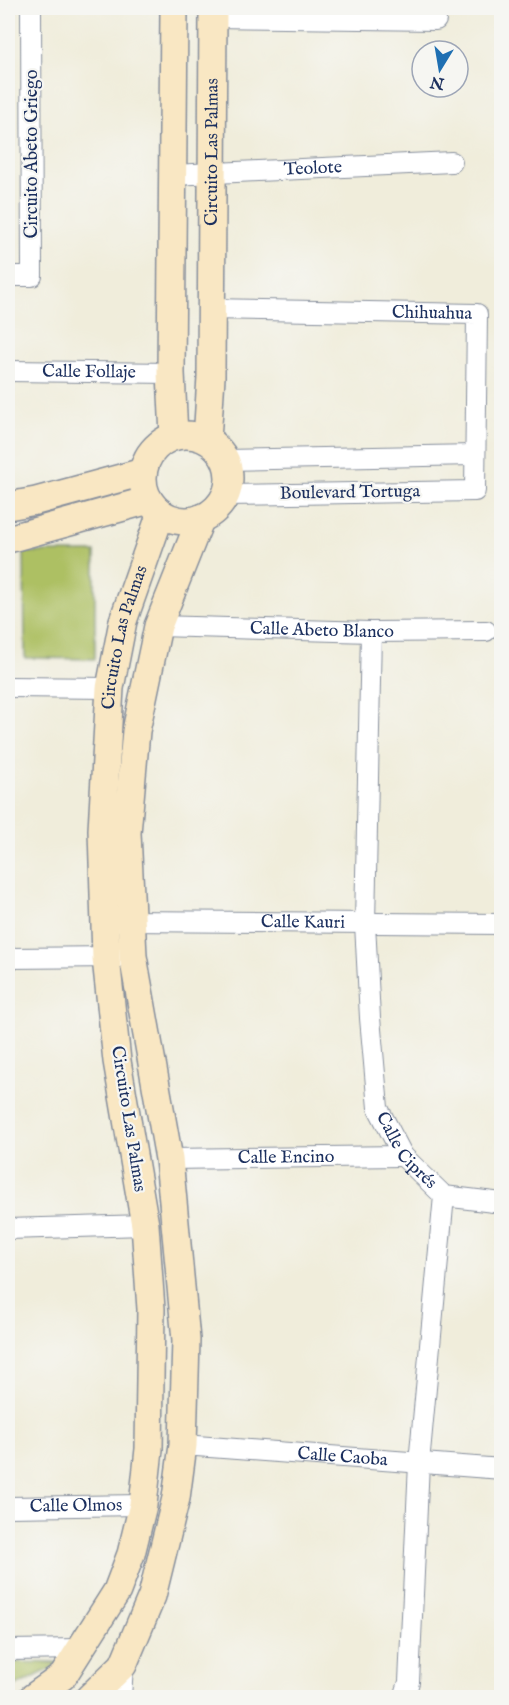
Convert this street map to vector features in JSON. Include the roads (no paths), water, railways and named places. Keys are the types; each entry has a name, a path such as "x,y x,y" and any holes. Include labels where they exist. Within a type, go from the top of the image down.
{"street":[{"name":"Circuito Abeto Griego","path":"8,276 32,276 31,8"},
{"path":"174,8 171,374 174,436"},
{"path":"213,12 298,12 436,20"},
{"name":"Circuito Las Palmas","path":"207,440 211,377 213,12"},
{"name":"Teolote","path":"172,175 452,162"},
{"name":"Chihuahua","path":"210,309 477,314 475,491"},
{"name":"Calle Follaje","path":"8,371 171,374"},
{"path":"174,436 196,436 207,440 217,448 229,472 229,484 225,495 220,505 201,518 187,521 173,519 155,506 143,487 146,460 162,441 174,436"},
{"name":"Boulevard Tortuga","path":"225,460 475,455"},
{"path":"8,506 36,501 143,472"},
{"name":"Boulevard Tortuga","path":"225,495 475,491"},
{"path":"8,539 155,506"},
{"name":"Circuito Las Palmas","path":"122,1698 123,1665 152,1596 176,1498 183,1445 186,1340 169,1159 133,956 118,921 102,830 110,688 123,621 155,506"},
{"name":"Circuito Las Palmas","path":"33,1698 63,1676 117,1592 131,1554 143,1505 149,1449 151,1309 145,1225 117,1061 106,957 118,921 136,731 158,626 201,518"},
{"name":"Calle Abeto Blanco","path":"158,626 372,632 486,631"},
{"name":"Calle Ciprés","path":"372,632 365,924 378,1108 403,1156 444,1196 419,1463 409,1682 404,1698"},
{"path":"8,687 110,688"},
{"name":"Calle Kauri","path":"118,921 501,924"},
{"path":"8,958 133,956"},
{"name":"Calle Encino","path":"169,1159 403,1156"},
{"path":"444,1196 501,1203"},
{"path":"8,1229 145,1225"},
{"name":"Calle Caoba","path":"183,1445 501,1469"},
{"name":"Calle Olmos","path":"8,1507 143,1505"},
{"path":"117,1592 152,1596"},
{"path":"8,1650 81,1649"},
{"name":"Circuito Las Palmas","path":"89,1698 123,1665"}]}
